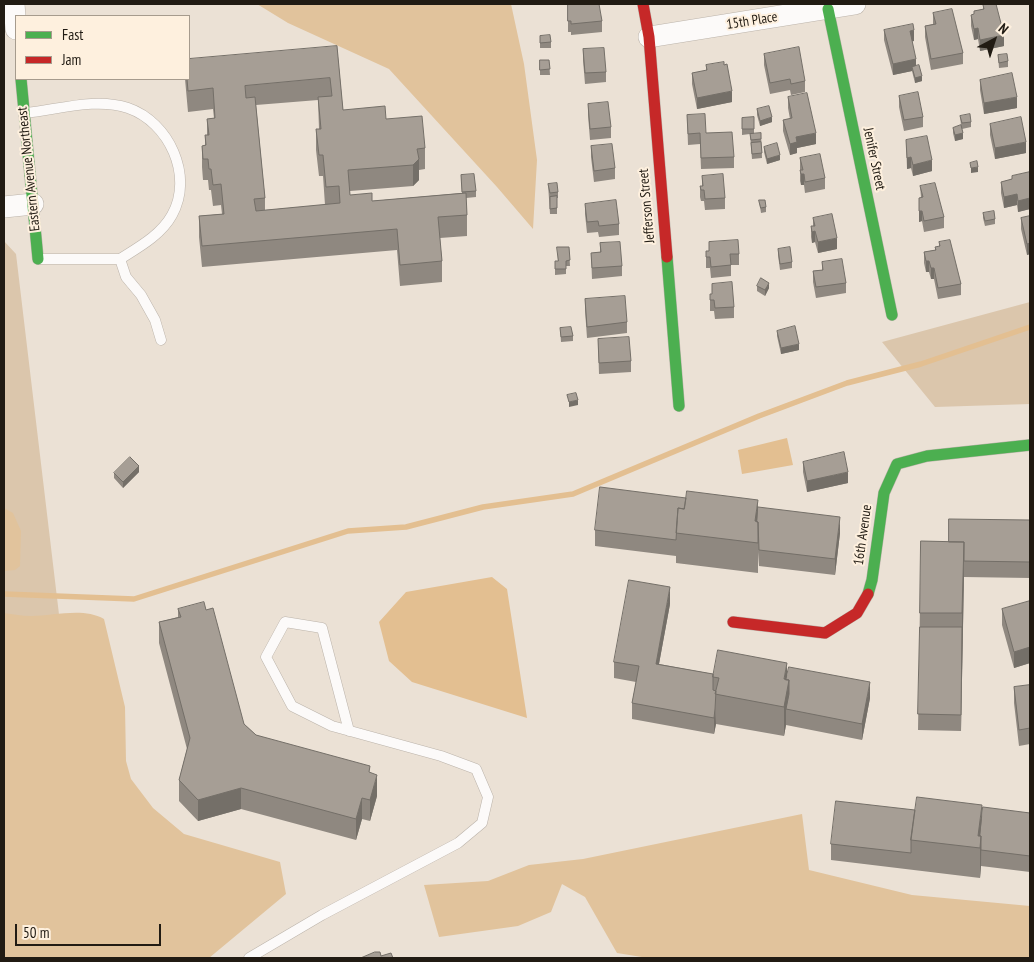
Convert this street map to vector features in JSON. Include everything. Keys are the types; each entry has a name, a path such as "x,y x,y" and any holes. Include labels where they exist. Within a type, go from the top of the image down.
{"street":[{"path":"14,4 15,16"},
{"name":"Jefferson Street","path":"642,4 649,37 679,406"},
{"name":"15th Place","path":"649,37 828,10 855,4"},
{"name":"Jenifer Street","path":"828,10 892,315"},
{"name":"Eastern Avenue Northeast","path":"21,80 38,260"},
{"path":"4,206 33,204"},
{"name":"16th Avenue","path":"733,622 826,633 857,613 867,597 872,580 884,492 897,464 928,456 1030,445"}],"lane":[{"path":"24,113 67,107 112,104 128,108 144,116 159,129 170,144 179,168 180,188 177,206 172,217 160,232 120,259 38,260"},
{"path":"120,259 126,277 141,295 155,320 161,340"},
{"path":"249,958 314,920 458,843 482,823 488,797 476,769 441,756 332,726 292,706 266,657 285,622 322,628 349,730"}],"shaded area":[{"path":"257,4 511,4 524,64 537,160 533,229 389,69 288,23"},
{"path":"4,241 16,254 100,958 4,958"},
{"path":"1030,302 1030,404 935,407 882,342"},
{"path":"787,438 793,465 742,474 738,450"},
{"path":"4,508 13,513 21,531 20,566 15,570 4,571"},
{"path":"492,577 507,589 527,718 412,682 389,661 379,622 406,592"},
{"path":"4,613 31,616 87,613 104,619 125,707 126,761 131,779 153,808 184,834 280,862 286,894 209,958 4,958"},
{"path":"802,814 809,870 912,895 1030,906 1030,958 648,958 617,953 585,897 562,884 551,912 518,926 439,937 424,885 488,881 529,865 583,859"}],"building":[{"path":"568,4 599,4 602,21 571,24 571,21 568,21"},
{"path":"996,4 1004,35 980,40 978,28 974,29 971,15 974,14 974,11 984,9 983,5"},
{"path":"952,9 963,53 931,59 925,26 936,24 933,13"},
{"path":"913,24 914,30 910,31 916,59 893,64 884,30"},
{"path":"550,35 551,42 540,43 540,36"},
{"path":"337,46 343,110 385,106 386,119 422,116 425,148 417,149 419,159 413,165 348,170 350,195 372,193 372,201 466,193 467,215 438,217 442,261 400,265 397,229 202,246 199,216 224,214 221,184 213,185 208,159 203,159 202,146 206,145 205,135 209,135 207,119 215,118 213,88 188,91 187,80 190,80 190,59","holes":["330,78 332,96 318,97 321,129 316,129 319,155 323,155 326,187 339,186 340,203 256,211 254,199 265,198 255,97 246,98 245,86"]},
{"path":"799,47 805,81 791,84 790,79 770,83 764,54"},
{"path":"604,48 606,72 585,73 583,49"},
{"path":"1007,54 1008,61 999,63 998,55"},
{"path":"540,60 549,60 550,69 540,70"},
{"path":"724,62 724,65 727,64 732,91 697,98 692,73 707,70 706,65"},
{"path":"919,65 922,76 915,78 912,67"},
{"path":"1012,73 1017,97 984,103 980,80"},
{"path":"918,92 923,117 904,120 899,96"},
{"path":"807,93 816,133 796,137 797,142 790,144 783,120 792,118 788,97"},
{"path":"608,102 611,127 590,129 588,104"},
{"path":"769,106 772,117 760,121 757,109"},
{"path":"705,114 706,133 732,132 734,157 701,158 700,133 688,134 687,115"},
{"path":"970,114 971,122 962,123 960,116"},
{"path":"754,117 754,129 742,129 742,118"},
{"path":"1021,117 1026,142 995,148 990,124"},
{"path":"961,125 963,133 955,135 953,128"},
{"path":"761,133 761,139 751,140 750,134"},
{"path":"927,136 932,160 913,165 911,157 907,158 906,140"},
{"path":"761,142 762,153 752,154 751,143"},
{"path":"777,143 780,155 767,159 764,147"},
{"path":"612,144 615,168 594,171 591,146"},
{"path":"820,154 825,178 805,182 804,174 801,174 800,170 803,170 800,158"},
{"path":"977,161 978,167 971,168 970,163"},
{"path":"1030,172 1030,198 1018,201 1017,194 1004,197 1001,182 1012,179 1012,176"},
{"path":"474,174 476,191 462,192 461,175"},
{"path":"723,174 725,198 705,199 704,190 701,190 700,186 703,186 702,176"},
{"path":"557,183 558,192 550,193 548,184"},
{"path":"935,183 944,217 924,221 922,211 919,211 919,198 923,197 920,186"},
{"path":"557,196 557,208 550,209 550,197"},
{"path":"616,200 619,224 599,226 598,221 587,222 585,204"},
{"path":"759,200 765,200 766,207 761,208"},
{"path":"994,211 995,219 985,221 983,213"},
{"path":"832,214 837,238 818,242 815,231 812,232 811,226 815,226 813,218"},
{"path":"1030,216 1030,243 1027,244 1021,218"},
{"path":"738,240 739,254 730,254 731,265 711,267 710,257 706,257 706,251 709,251 709,242"},
{"path":"950,240 961,284 938,288 934,268 931,268 929,261 926,261 924,252 936,250 935,247 940,246 939,242"},
{"path":"620,242 622,266 592,268 591,253 601,252 600,243"},
{"path":"557,247 569,247 570,260 566,261 566,269 555,269 555,261 558,261"},
{"path":"790,247 792,262 780,264 778,249"},
{"path":"842,259 846,283 816,287 813,271 823,270 822,262"},
{"path":"761,278 769,283 765,290 757,286"},
{"path":"732,282 734,307 715,308 714,300 710,300 712,284"},
{"path":"625,296 627,322 587,327 585,299"},
{"path":"795,326 799,344 781,348 777,331"},
{"path":"571,327 573,336 561,337 560,328"},
{"path":"629,337 631,361 599,363 598,339"},
{"path":"576,393 578,400 569,402 567,395"},
{"path":"844,452 848,472 807,481 803,462"},
{"path":"130,457 139,466 123,482 114,473"},
{"path":"600,487 686,498 684,509 678,508 676,540 595,530"},
{"path":"687,491 758,500 755,521 758,522 758,543 676,533 678,508 684,509"},
{"path":"758,507 840,517 835,559 759,550"},
{"path":"949,519 1030,520 1030,562 964,561 964,542 949,542"},
{"path":"921,541 964,542 962,613 920,613"},
{"path":"629,580 670,587 656,664 713,674 713,690 716,691 714,718 632,703 639,666 614,662"},
{"path":"1030,601 1030,647 1014,652 1002,609"},
{"path":"204,602 206,610 213,608 244,724 256,735 370,766 369,772 377,775 370,800 362,798 356,819 241,788 198,800 179,780 190,738 159,622 181,617 178,609"},
{"path":"920,627 962,627 961,715 918,714"},
{"path":"718,650 787,663 784,679 789,680 784,707 715,694 719,678 713,677"},
{"path":"789,667 870,682 862,724 786,709 789,680 786,680"},
{"path":"1030,685 1030,728 1019,730 1014,687"},
{"path":"917,797 982,805 978,836 981,836 980,848 911,840"},
{"path":"836,801 915,810 911,853 831,844"},
{"path":"983,807 1030,813 1030,856 981,850 980,836"},
{"path":"375,952 380,952 381,956 391,953 393,958 361,958"}],"waterway":[{"path":"4,594 134,599 348,531 406,527 483,507 573,494 759,416 847,383 921,364 1030,327"}],"traffic: fast":[{"path":"828,9 892,315"},
{"path":"21,80 38,259"},
{"path":"667,257 679,406"},
{"path":"868,594 872,580 884,493 897,464 927,456 1030,445"}],"traffic: jam":[{"path":"643,4 649,37 667,257"},
{"path":"733,622 825,633 857,613 868,594"}]}
